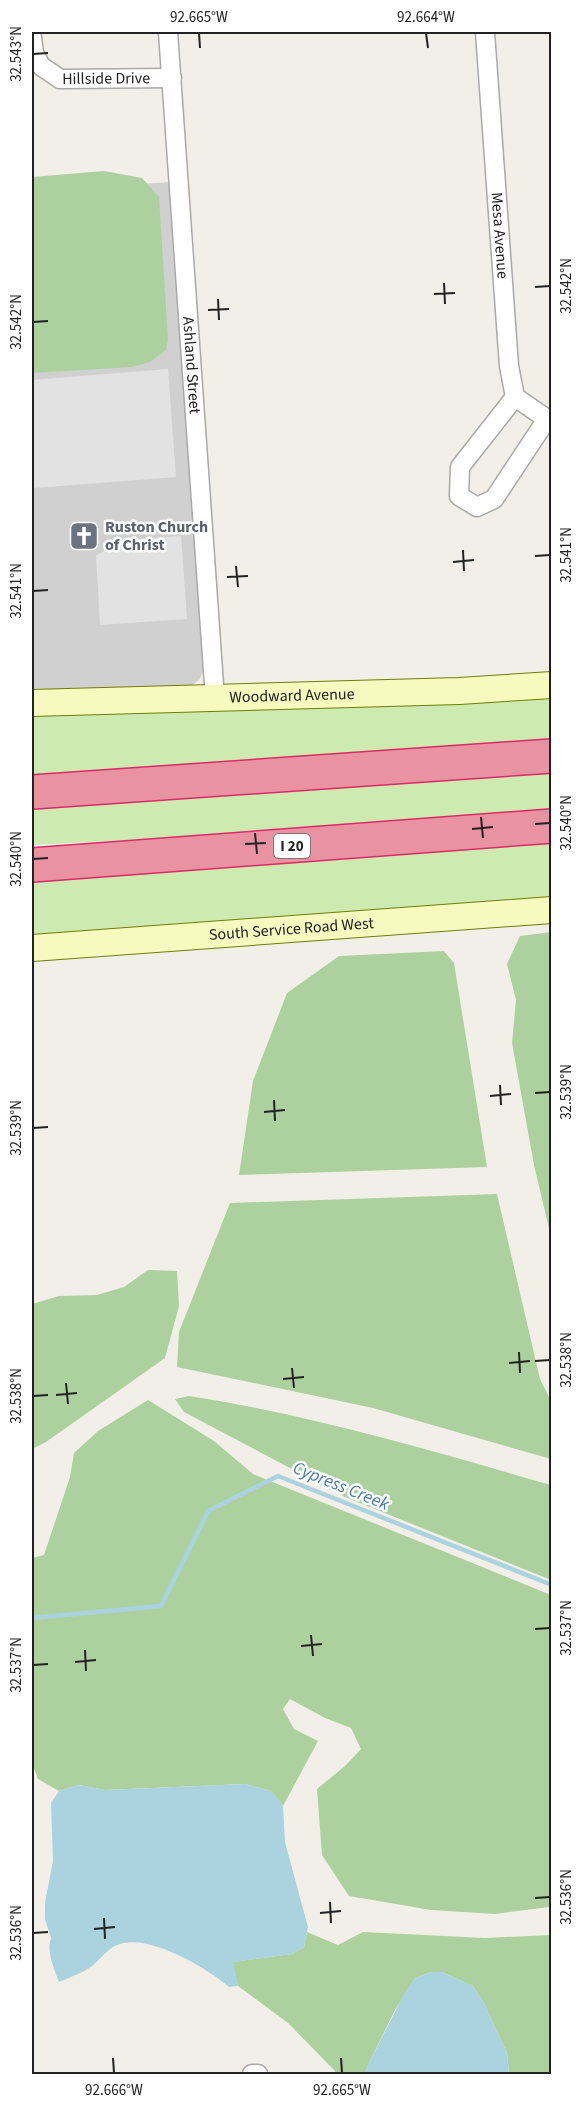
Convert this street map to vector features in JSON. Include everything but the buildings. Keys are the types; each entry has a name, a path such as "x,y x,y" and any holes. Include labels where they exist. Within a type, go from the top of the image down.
{"highway":[{"path":"32,792 552,756"},
{"name":"I 20","path":"32,865 552,826"}],"main road":[{"name":"Woodward Avenue","path":"32,703 459,691 552,685"},
{"name":"South Service Road West","path":"32,948 552,910"}],"street":[{"name":"Ashland Street","path":"168,32 215,699"},
{"name":"Mesa Avenue","path":"485,32 509,366 515,397"},
{"name":"Hillside Drive","path":"32,38 34,53 41,66 60,79 172,78"},
{"path":"515,397 549,419 494,499 477,507 459,496 460,467 515,397"},
{"path":"252,2074 258,2074"}],"shaded area":[{"path":"171,182 204,664 202,673 200,679 189,688 32,695 32,191"},
{"path":"168,369 176,477 34,488 32,380"},
{"path":"181,536 187,619 100,625 96,555 103,552 108,541"}],"green space":[{"path":"104,171 142,178 159,197 168,340 166,350 150,362 132,367 32,373 32,177"},
{"path":"551,696 551,745 32,778 32,713"},
{"path":"551,772 551,815 32,845 32,805 128,801"},
{"path":"551,842 551,903 32,941 32,875"},
{"path":"552,932 551,1237 534,1165 512,1043 516,1000 507,964 520,936"},
{"path":"444,951 454,963 487,1167 239,1175 253,1081 287,993 339,956"},
{"path":"497,1194 540,1379 551,1401 551,1459 373,1408 177,1367 179,1332 230,1203"},
{"path":"148,1270 177,1271 179,1306 165,1358 46,1442 32,1449 32,1304 59,1296 97,1295 124,1287"},
{"path":"189,1396 326,1424 551,1485 551,1580 345,1497 184,1412 175,1399"},
{"path":"148,1400 214,1441 253,1474 551,1595 551,1908 495,1914 431,1910 349,1896 322,1855 317,1789 345,1766 361,1749 351,1728 325,1718 290,1699 283,1709 294,1729 318,1741 283,1806 271,1791 245,1784 105,1790 79,1785 59,1791 38,1779 32,1763 32,1558 44,1555 70,1477 74,1453 98,1431"},
{"path":"307,1932 338,1945 363,1932 485,1938 551,1935 551,2074 509,2074 507,2053 483,2001 473,1986 442,1972 431,1972 415,1978 395,2010 365,2074 335,2074 335,2071 288,2023 238,1986 232,1962 292,1954 304,1947"}],"water":[{"path":"245,1784 271,1791 283,1806 285,1842 308,1927 304,1947 292,1954 233,1962 238,1986 229,1987 176,1954 144,1943 130,1942 117,1945 81,1973 59,1982 50,1954 51,1938 45,1919 45,1902 53,1861 51,1803 59,1791 79,1785 105,1790"},
{"path":"431,1972 442,1972 473,1986 483,2001 507,2053 509,2074 365,2074 404,1994 415,1978"}],"waterway":[{"name":"Cypress Creek","path":"32,1618 161,1606 208,1511 278,1476 552,1585"}],"place":[{"name":"Ruston Church of Christ","path":"84,536"}]}
